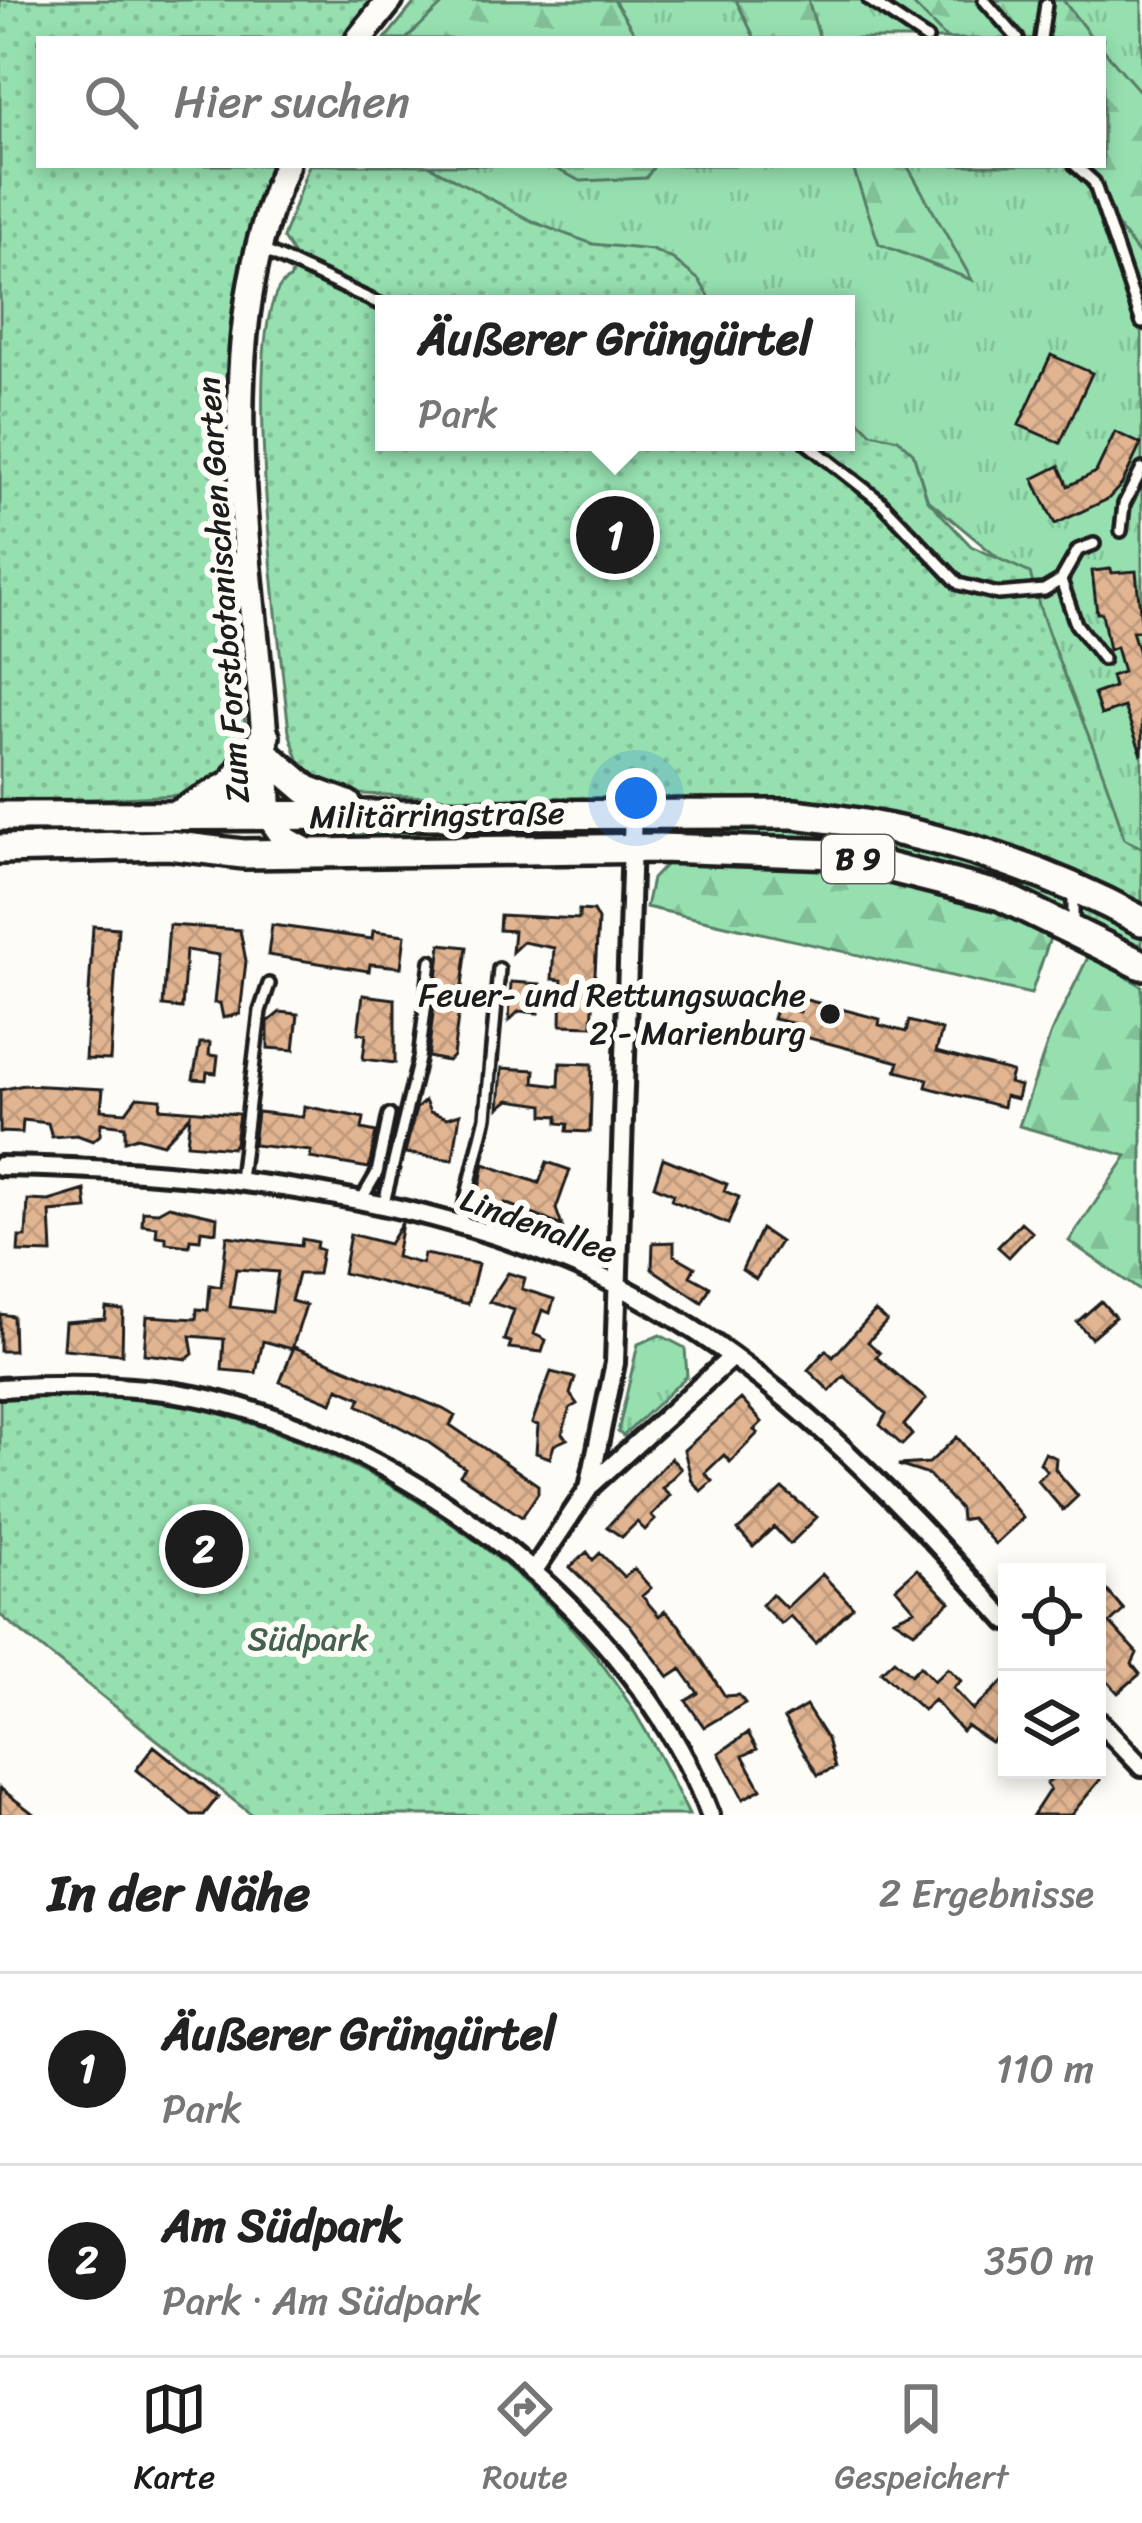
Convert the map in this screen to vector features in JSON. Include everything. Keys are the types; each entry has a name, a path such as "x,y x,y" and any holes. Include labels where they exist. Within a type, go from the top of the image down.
{"main road":[{"path":"361,36 390,0"},
{"name":"Zum Forstbotanischen Garten","path":"285,168 258,248 242,326 240,442 269,816 292,845 310,853"},
{"name":"B 9","path":"170,831 232,784 265,745 307,790 374,812"},
{"name":"Militärringstraße","path":"0,849 269,816 633,811 794,814 880,825 986,852 1073,885 1142,921"},
{"name":"Militärringstraße","path":"0,816 170,831 243,854 633,848 836,854 953,880 1073,927 1142,965"}],"street":[{"path":"589,1488 615,1363 633,811"},
{"name":"Lindenallee","path":"0,1166 240,1182 360,1202 567,1262 617,1285 731,1358 879,1481 998,1611"},
{"path":"533,1572 589,1488 731,1358"},
{"path":"0,1388 194,1396 286,1422 420,1488 533,1572 600,1640 650,1705 710,1815"},
{"path":"1106,1729 1142,1767"}],"lane":[{"path":"869,0 923,36"},
{"path":"984,0 1015,36"},
{"path":"1041,36 1046,4"},
{"path":"1078,168 1094,182"},
{"path":"1092,168 1138,294 1142,323"},
{"path":"258,248 375,302"},
{"path":"816,451 880,501 958,584 998,594 1037,592 1061,580 1073,554 1094,544"},
{"path":"1121,531 1124,504 1142,470"},
{"path":"1061,580 1076,624 1103,659"},
{"path":"1073,885 1073,927"},
{"path":"383,1207 418,1059 431,961"},
{"path":"459,1228 486,1117 499,969"},
{"path":"240,1182 260,1011 269,984"},
{"path":"360,1202 377,1173 388,1115"}],"green space":[{"path":"0,0 376,0 347,36 36,36 36,168 273,168 251,238 229,379 228,518 246,736 238,760 199,794 0,804"},
{"path":"417,0 614,0 635,34 635,36 387,36"},
{"path":"417,0 447,0 409,36 387,36"},
{"path":"447,0 1142,0 1142,848 1047,862 929,825 761,801 710,800 1003,562 927,499 913,453 871,433 855,417 855,295 693,295 477,195 433,168 1106,168 1106,36 409,36"},
{"path":"736,0 808,0 819,36 754,36"},
{"path":"909,0 1063,0 1091,36 944,36"},
{"path":"1106,52 1142,94 1142,258 1073,168 1106,168"},
{"path":"308,168 434,168 535,223 593,244 652,250 673,259 699,280 708,295 375,295 375,451 855,451 855,417 871,433 898,439 913,453 927,499 971,546 1030,573 1124,839 1142,848 1142,908 1047,862 929,825 761,801 555,802 361,794 330,791 304,777 289,732 265,489 265,349 273,301 297,260 283,238"},
{"path":"554,168 653,168 646,178 581,181"},
{"path":"853,168 909,168 972,280 879,244"},
{"path":"664,823 813,827 964,856 1066,894 1066,914 978,879 887,853 804,841 665,840"},
{"path":"300,826 619,827 620,832 617,837 310,843 294,833"},
{"path":"671,859 815,869 921,885 1014,916 1050,938 1031,994 646,907 652,879"},
{"path":"1076,899 1142,932 1142,954 1078,920"},
{"path":"1089,955 1142,986 1142,1292 1069,1241 1127,1156 1019,1126 1051,1033"},
{"path":"660,1335 685,1348 687,1376 623,1436 618,1432 638,1344"},
{"name":"Südpark","path":"108,1396 195,1407 261,1427 367,1473 466,1534 511,1569 591,1650 633,1709 689,1815 252,1815 0,1615 0,1398"}],"building":[{"path":"1051,355 1092,373 1060,443 1019,425"},
{"path":"1115,432 1141,444 1122,484 1108,499 1055,524 1033,479 1059,466 1068,486 1096,472"},
{"path":"1111,569 1112,573 1136,571 1142,631 1132,631 1142,663 1142,755 1124,707 1101,715 1094,694 1114,687 1111,676 1123,672 1116,647 1109,650 1102,613 1097,613 1092,571"},
{"path":"579,910 593,911 598,920 592,1026 561,1025 562,980 552,979 554,948 523,942 512,952 514,931 499,930 500,915 579,919"},
{"path":"169,925 240,930 246,961 240,1014 223,1018 220,1003 214,1003 219,955 186,950 182,1008 163,1006"},
{"path":"272,925 372,939 373,931 405,935 401,967 370,964 369,971 268,955"},
{"path":"93,926 118,928 110,1060 85,1059"},
{"path":"441,944 467,947 453,1056 448,1061 428,1057"},
{"path":"511,982 540,984 538,1013 519,1011 509,1021"},
{"path":"363,995 395,999 395,1063 363,1059 366,1034 358,1033"},
{"path":"803,999 880,1019 879,1025 906,1032 909,1021 942,1030 936,1052 1012,1072 1009,1083 1020,1086 1017,1099 1005,1096 1003,1107 926,1087 928,1079 896,1071 899,1062 794,1034 796,1024 773,1019 777,1006 800,1012"},
{"path":"280,1012 298,1014 294,1050 268,1048 268,1022"},
{"path":"200,1043 210,1043 209,1055 218,1056 216,1073 207,1072 206,1080 193,1079"},
{"path":"560,1063 592,1064 590,1132 567,1131 568,1124 558,1123 558,1116 544,1115 544,1105 509,1100 499,1108 502,1068 535,1070 534,1083 559,1086"},
{"path":"24,1085 103,1089 101,1110 126,1112 137,1097 161,1099 160,1108 239,1114 235,1143 232,1148 187,1144 190,1115 163,1144 137,1137 125,1141 125,1126 101,1123 100,1135 93,1141 77,1135 52,1137 48,1123 23,1120 22,1133 0,1132 0,1090"},
{"path":"425,1101 430,1112 447,1118 460,1114 453,1160 405,1153 416,1109"},
{"path":"304,1106 364,1118 362,1129 376,1132 369,1168 310,1158 311,1151 253,1145 257,1112 303,1117"},
{"path":"663,1158 727,1184 724,1191 739,1197 728,1224 671,1200 673,1194 654,1186"},
{"path":"547,1162 570,1170 556,1209 562,1226 505,1203 501,1212 496,1202 477,1199 484,1164 539,1183"},
{"path":"85,1190 87,1209 50,1212 52,1253 18,1252 19,1237 26,1237 28,1200 49,1201"},
{"path":"169,1206 217,1217 216,1232 201,1230 200,1240 190,1239 189,1246 166,1243 166,1237 156,1236 157,1227 142,1225 143,1211 158,1212"},
{"path":"1021,1222 1032,1232 1009,1257 998,1247"},
{"path":"402,1223 396,1257 422,1264 424,1254 478,1264 468,1304 343,1273 350,1234 389,1244"},
{"path":"761,1229 780,1242 756,1279 742,1270"},
{"path":"227,1236 301,1246 302,1239 317,1242 316,1248 322,1250 318,1274 298,1274 291,1301 306,1305 292,1349 263,1341 256,1373 222,1370 224,1339 190,1336 193,1354 187,1359 144,1354 147,1316 196,1319 197,1309 208,1310 210,1285 221,1287","holes":["236,1269 278,1272 272,1312 230,1307"]},
{"path":"674,1242 674,1255 695,1267 690,1276 710,1287 702,1302 652,1269 653,1243"},
{"path":"508,1273 525,1278 522,1289 554,1299 550,1313 542,1310 534,1334 546,1340 542,1352 509,1348 511,1342 504,1340 514,1310 489,1302"},
{"path":"1101,1301 1115,1317 1091,1338 1077,1322"},
{"path":"106,1308 123,1310 122,1354 63,1349 65,1322 105,1319"},
{"path":"875,1311 887,1321 868,1342 880,1353 876,1357 926,1399 904,1425 912,1435 902,1445 880,1425 886,1414 844,1376 830,1391 808,1370 826,1350 833,1357"},
{"path":"0,1314 13,1316 14,1351 0,1351"},
{"path":"294,1347 455,1416 450,1425 538,1485 522,1517 460,1475 465,1468 425,1440 358,1405 361,1398 338,1388 332,1403 280,1382"},
{"path":"551,1372 575,1378 570,1394 577,1404 570,1408 562,1434 567,1439 554,1445 550,1458 536,1453 538,1425 532,1423"},
{"path":"741,1399 762,1422 754,1430 758,1433 730,1462 724,1455 705,1473 712,1481 701,1491 692,1481 684,1450"},
{"path":"957,1437 1023,1518 995,1544 971,1518 961,1520 960,1509 929,1475 898,1465 929,1463"},
{"path":"1045,1453 1056,1458 1055,1469 1078,1496 1063,1510 1037,1480 1047,1471 1040,1463"},
{"path":"671,1458 681,1469 662,1488 670,1495 651,1516 655,1520 645,1530 637,1522 622,1537 607,1527"},
{"path":"783,1489 817,1517 790,1544 774,1527 753,1547 738,1530"},
{"path":"587,1552 593,1560 600,1553 624,1577 634,1569 651,1588 642,1596 659,1616 665,1611 679,1625 725,1696 739,1695 745,1703 704,1727 686,1701 698,1693 681,1669 669,1677 630,1625 570,1567"},
{"path":"917,1569 950,1602 914,1632 894,1619 915,1610 896,1588"},
{"path":"822,1574 853,1607 816,1643 790,1616 781,1624 762,1605 772,1594 786,1608"},
{"path":"1106,1589 1124,1610 1110,1623 1137,1653 1132,1664 1140,1674 1118,1693 1106,1680"},
{"path":"894,1660 911,1675 920,1666 934,1681 948,1668 961,1681 953,1688 973,1710 998,1686 998,1735 991,1742 967,1726 962,1731 934,1700 923,1710 881,1672"},
{"path":"806,1706 827,1739 835,1768 818,1775 784,1719"},
{"path":"748,1733 757,1749 743,1756 761,1789 743,1799 719,1753"},
{"path":"154,1746 218,1797 204,1815 192,1815 136,1770"},
{"path":"1052,1779 1100,1779 1071,1815 1033,1815 1050,1789 1046,1784"},
{"path":"0,1788 35,1815 0,1815"}],"place":[{"name":"Äußerer Grüngürtel","path":"615,535"},
{"name":"Feuer- und Rettungswache 2 - Marienburg","path":"830,1014"},
{"name":"Am Südpark","path":"204,1549"}]}
